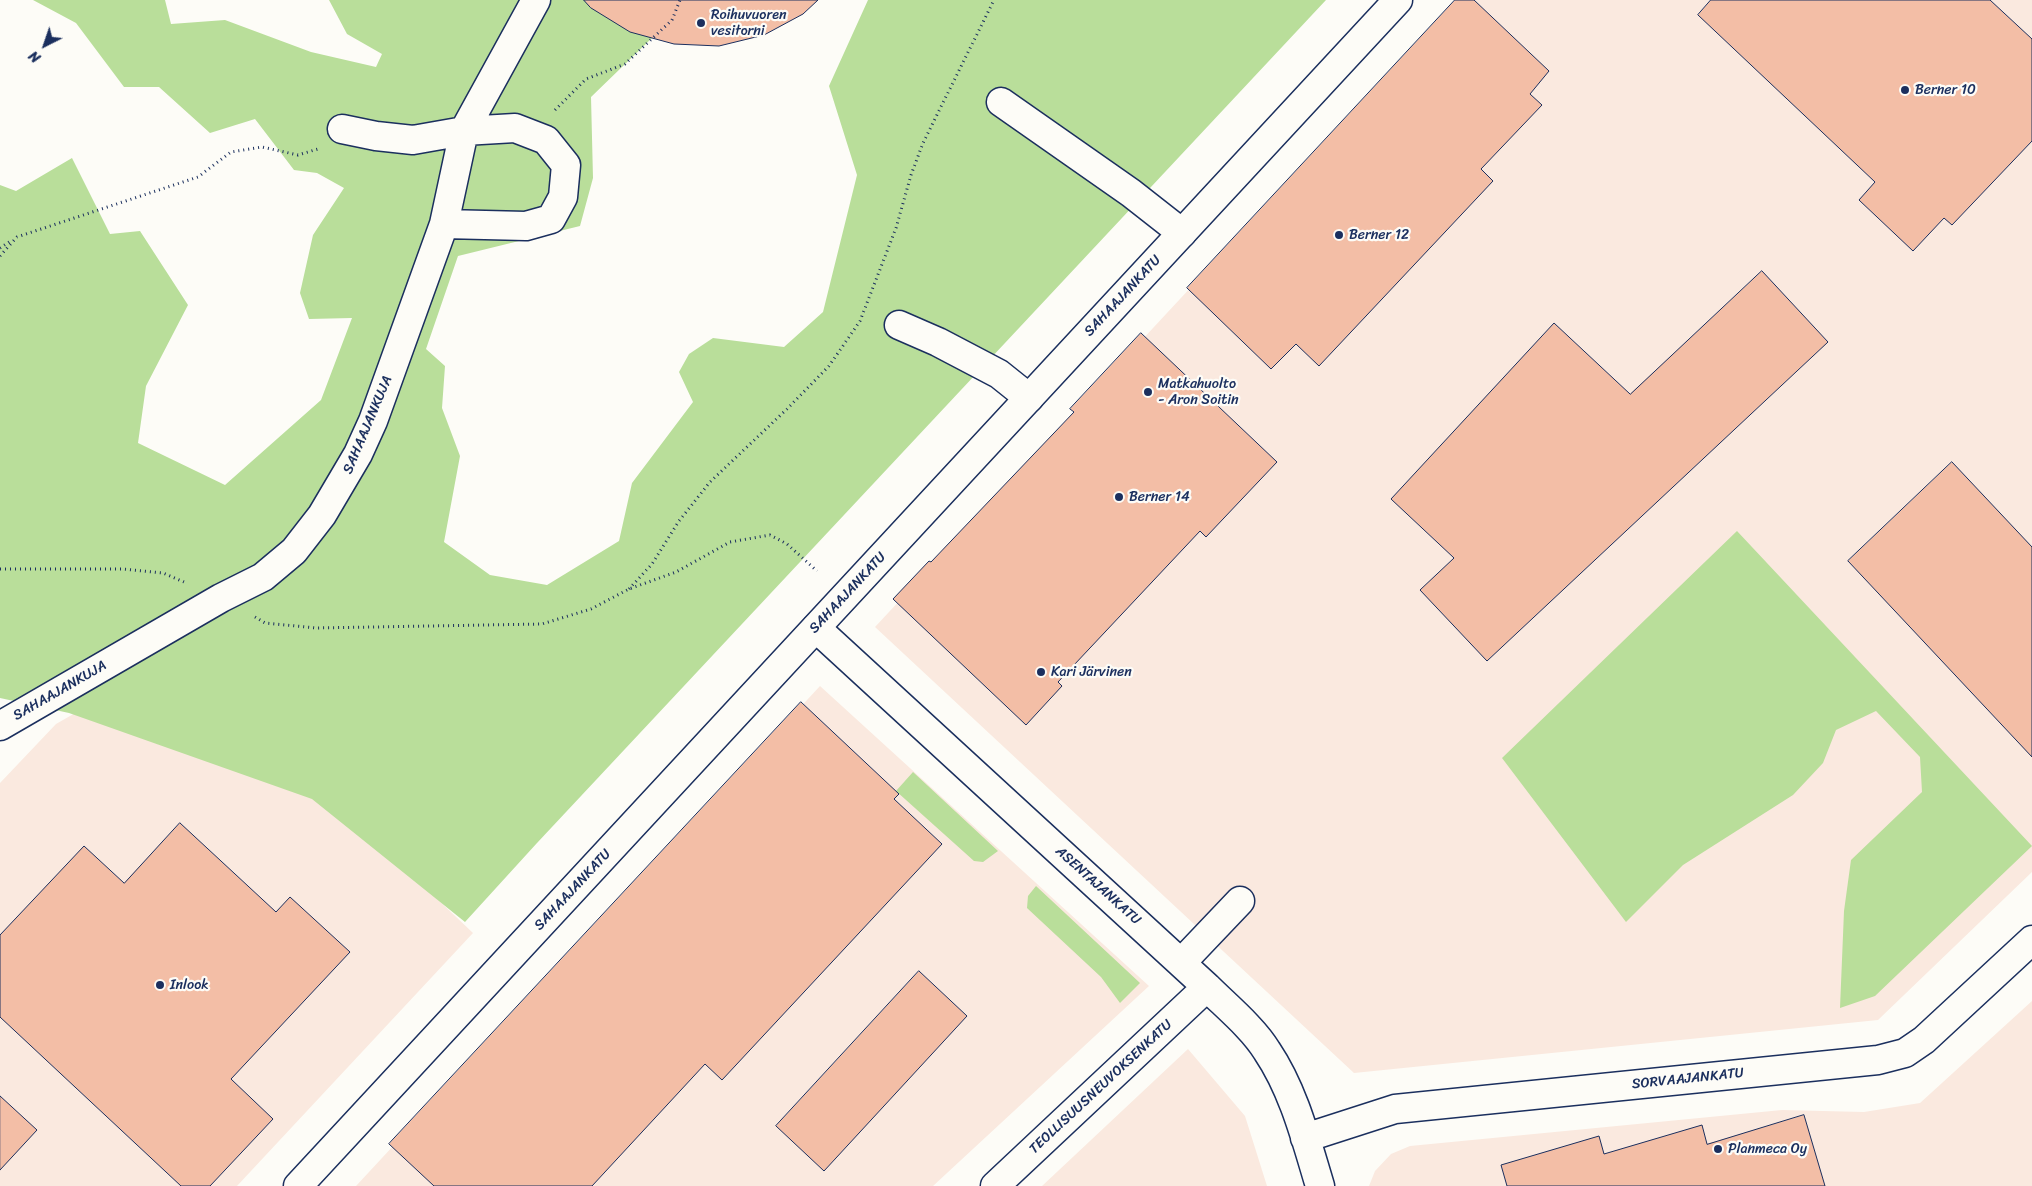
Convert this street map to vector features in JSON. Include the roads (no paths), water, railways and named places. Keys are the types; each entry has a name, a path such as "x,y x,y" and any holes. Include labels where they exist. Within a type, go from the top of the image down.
{"street":[{"name":"SAHAAJANKUJA","path":"0,726 221,598 262,577 294,551 322,515 341,486 373,421 444,224 464,131 536,0"},
{"name":"SAHAAJANKATU","path":"298,1186 1398,0"},
{"path":"1001,102 1131,193 1182,233"},
{"path":"342,129 376,136 413,140 464,131 515,128 546,140 566,165 563,197 551,219 526,226 444,224"},
{"path":"899,325 938,342 999,374 1029,398"},
{"name":"ASENTAJANKATU","path":"816,628 1207,987 1267,1050 1284,1080 1320,1186"},
{"path":"1181,963 1240,900"},
{"name":"SORVAAJANKATU","path":"1305,1138 1395,1109 1878,1060 1906,1053 1924,1040 2032,940"},
{"name":"TEOLLISUUSNEUVOKSENKATU","path":"995,1186 1207,987"}],"place":[{"name":"Roihuvuoren vesitorni","path":"701,23"},
{"name":"Berner 10","path":"1905,90"},
{"name":"Berner 12","path":"1339,235"},
{"name":"Matkahuolto - Aron Soitin","path":"1148,392"},
{"name":"Berner 14","path":"1119,497"},
{"name":"Kari Järvinen","path":"1041,672"},
{"name":"Inlook","path":"160,985"},
{"name":"Planmeca Oy","path":"1718,1149"}]}
